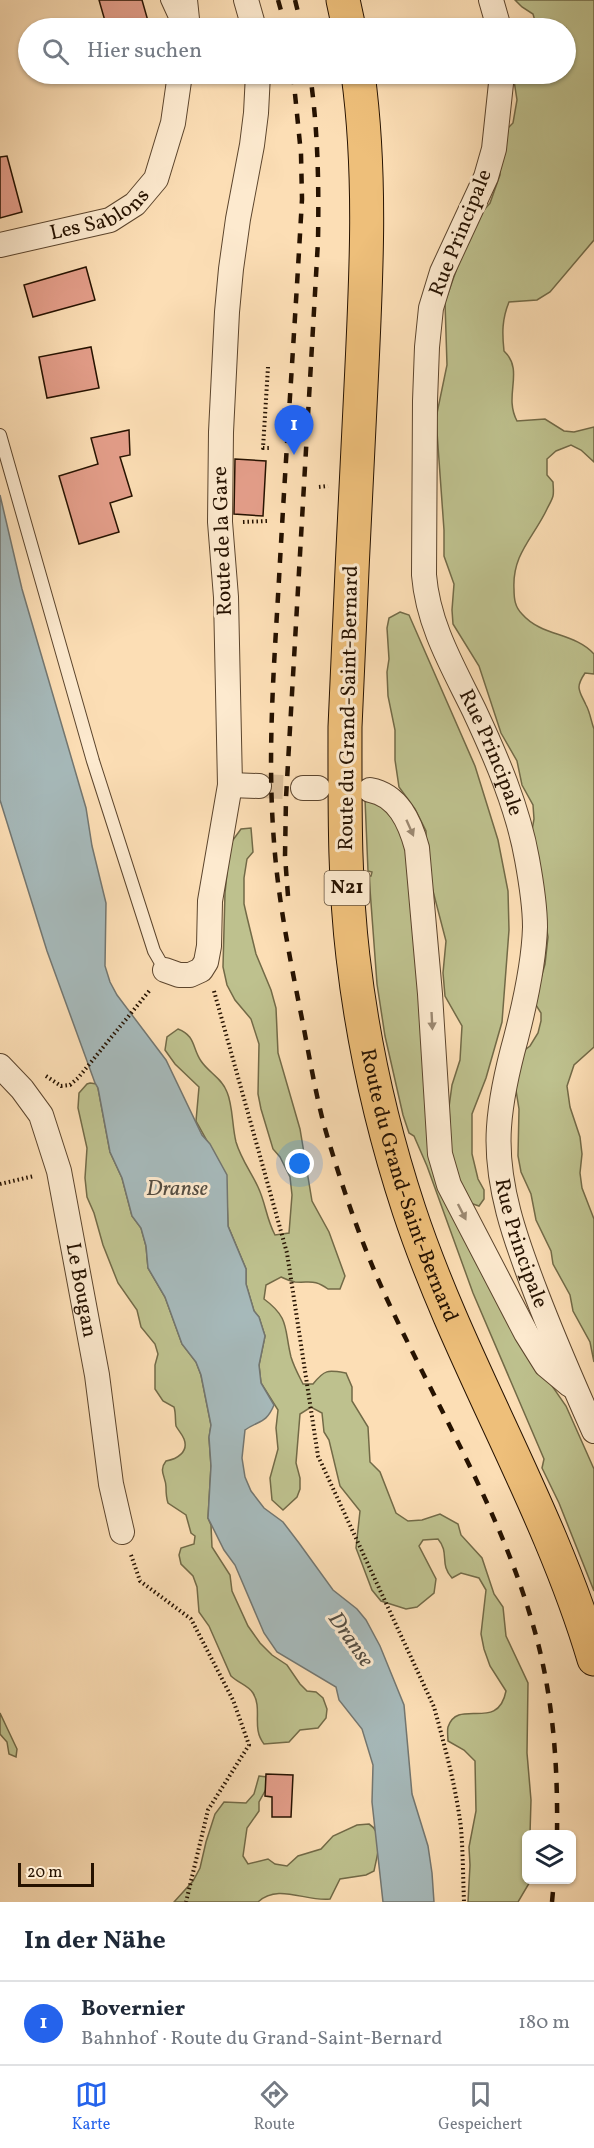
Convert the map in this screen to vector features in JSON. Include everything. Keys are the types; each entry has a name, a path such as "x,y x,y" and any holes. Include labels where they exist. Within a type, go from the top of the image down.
{"main road":[{"path":"343,0 347,18"},
{"name":"Route du Grand-Saint-Bernard","path":"359,84 366,164 366,261 346,706 345,793 347,891 361,1015 382,1116 413,1221 453,1323 558,1558 594,1659"}],"street":[{"path":"185,0 186,18"},
{"path":"246,0 251,18"},
{"path":"491,0 496,18"},
{"name":"Les Sablons","path":"0,245 110,219 135,204 156,179 173,123 179,84"},
{"name":"Route de la Gare","path":"204,966 208,953 210,902 230,786 225,597 220,522 221,432 227,312 231,269 255,124 257,84"},
{"name":"Rue Principale","path":"501,84 494,149 486,177 447,262 431,308 425,401 424,576 432,622 496,758 516,812 527,856 533,892 535,926 533,954 502,1100 498,1158 503,1189 521,1252 561,1357 594,1431"},
{"path":"230,786 259,786"},
{"path":"370,790 380,792 396,803 411,827 417,848 429,983 440,1154 448,1185 526,1334 546,1365 576,1390"},
{"path":"160,977 190,975 204,966"},
{"name":"Le Bougan","path":"0,1066 22,1089 41,1115 59,1171 97,1375 111,1484 122,1532"}],"lane":[{"path":"167,0 175,18"},
{"path":"0,435 93,761 154,951 160,977"}],"path":[{"path":"268,366 263,448 271,448"},
{"path":"204,966 210,975 223,1020 286,1253 318,1456 434,1707 453,1780 461,1829 464,1902"},
{"path":"78,1078 160,977"},
{"path":"0,1184 59,1171"},
{"path":"122,1532 140,1581 191,1619 233,1700 249,1745 208,1810 186,1902"}],"green space":[{"path":"515,0 594,0 594,240 550,292 537,300 509,302 503,332 504,351 513,367 512,402 517,421 545,419 564,431 574,432 594,427 594,462 581,450 571,445 556,451 547,459 547,475 553,482 553,496 520,556 514,577 514,589 518,609 530,621 539,627 577,642 594,654 594,674 585,673 579,686 594,729 594,1047 574,1065 567,1086 570,1107 580,1137 582,1188 594,1219 594,1362 590,1342 573,1311 570,1295 553,1264 551,1251 536,1220 531,1194 521,1172 518,1156 519,1109 515,1084 522,1052 530,1046 538,1033 541,1021 541,1013 534,1002 545,964 548,937 531,836 534,819 533,805 522,785 517,761 501,733 479,666 453,624 454,584 444,556 436,418 447,365 445,302 473,223 490,203 500,175 499,157 508,128 513,123 517,100 515,84 576,84 576,18 534,18 533,14"},
{"path":"400,612 409,615 475,766 498,840 508,891 509,930 502,1022 486,1078 472,1114 472,1154 478,1179 484,1190 484,1199 479,1206 470,1203 452,1167 449,1107 452,1085 460,1060 462,1026 445,996 443,973 446,941 427,868 426,831 415,809 399,787 395,760 395,730 388,696 387,628 389,618"},
{"path":"365,799 376,801 406,833 432,1135 532,1357 566,1406 594,1469 594,1591 559,1503 542,1468 544,1459 473,1293 427,1166 414,1136 409,1133 403,1115 385,1036 377,984 369,876 372,872 368,871"},
{"path":"251,828 253,852 247,859 244,904 256,954 276,1008 278,1053 300,1129 312,1201 329,1232 345,1276 340,1289 328,1289 316,1283 295,1282 281,1277 266,1285 264,1299 282,1318 291,1357 303,1384 313,1384 327,1372 346,1373 352,1387 352,1401 368,1427 370,1462 380,1472 396,1513 408,1521 422,1520 440,1514 458,1524 461,1535 482,1558 494,1594 503,1607 506,1636 528,1683 527,1753 531,1800 530,1830 522,1830 522,1884 529,1884 518,1902 468,1902 469,1847 476,1811 475,1761 464,1750 448,1741 448,1727 453,1719 460,1715 487,1713 495,1710 502,1703 506,1691 490,1666 484,1649 481,1634 486,1590 479,1578 461,1573 452,1578 446,1568 442,1544 438,1539 423,1540 419,1546 436,1579 434,1593 417,1607 406,1609 381,1601 372,1590 356,1548 360,1511 340,1486 329,1440 324,1432 322,1413 311,1407 300,1414 296,1463 300,1489 297,1497 283,1510 272,1500 270,1478 278,1449 276,1428 278,1410 261,1383 259,1365 265,1336 246,1284 246,1269 228,1226 226,1175 196,1121 199,1087 175,1064 165,1050 167,1037 178,1029 184,1032 191,1039 201,1061 225,1087 238,1148 261,1193 272,1229 275,1235 289,1233 292,1195 290,1177 280,1157 273,1149 261,1109 258,1094 259,1044 251,1019 235,1000 227,985 223,967 225,893 230,844 241,829"},
{"path":"90,1083 97,1084 110,1152 122,1178 132,1216 141,1228 146,1246 148,1268 165,1297 182,1344 196,1362 201,1375 211,1425 208,1518 211,1525 212,1547 230,1575 232,1591 248,1626 260,1643 287,1665 307,1691 316,1692 323,1698 327,1709 326,1718 318,1728 300,1730 289,1742 264,1744 260,1738 256,1699 248,1688 231,1676 209,1626 199,1612 197,1587 193,1576 181,1564 179,1555 181,1548 194,1544 195,1536 191,1533 186,1515 168,1503 162,1471 166,1461 181,1454 185,1444 176,1426 174,1407 163,1401 155,1389 155,1365 158,1354 155,1344 141,1327 137,1310 118,1283 87,1197 85,1178 87,1148 78,1108 79,1093"},
{"path":"0,1713 17,1749 16,1757 9,1754 7,1742 0,1734"},
{"path":"259,1776 267,1777 270,1782 259,1802 259,1811 247,1828 243,1856 248,1864 268,1859 275,1864 287,1866 298,1856 321,1849 333,1836 357,1825 369,1824 377,1833 378,1839 374,1871 366,1875 340,1879 330,1899 283,1893 274,1894 258,1902 174,1902 193,1881 200,1868 215,1814 224,1802 246,1803 254,1794"}],"water":[{"name":"Dranse","path":"0,495 22,589 86,808 92,846 106,903 105,966 110,982 117,995 166,1060 202,1135 210,1144 227,1175 228,1226 246,1269 246,1284 265,1336 259,1365 261,1383 274,1405 265,1419 245,1430 242,1458 245,1477 251,1491 264,1508 283,1522 333,1590 357,1609 366,1620 380,1646 404,1705 412,1794 428,1846 434,1902 383,1902 372,1802 373,1765 362,1729 339,1700 336,1687 277,1652 264,1633 235,1565 224,1550 208,1518 211,1425 201,1375 196,1362 182,1344 165,1297 148,1268 146,1246 141,1228 132,1216 122,1178 110,1152 98,1088 47,951 0,800"}],"building":[{"path":"99,0 142,0 147,18 104,18"},
{"path":"7,156 22,212 0,218 0,157"},
{"path":"86,267 95,300 33,317 24,285"},
{"path":"91,347 99,388 47,398 39,357"},
{"path":"129,430 130,455 120,457 132,496 110,503 119,532 79,544 59,476 98,464 91,438"},
{"path":"235,459 266,461 263,516 234,514"},
{"path":"266,1774 293,1775 291,1817 272,1817 272,1797 265,1796"}],"tunnel":[{"path":"259,786 303,788"}],"railway":[{"path":"278,0 283,18"},
{"path":"295,0 300,18"},
{"path":"294,84 301,154 302,199 271,743 274,842 281,905 317,1096 348,1202 377,1277 482,1491 518,1579 533,1625 550,1703 557,1830"},
{"path":"288,896 285,856 286,798 318,241 317,157 311,84"},
{"path":"552,1902 554,1884"}],"place":[{"name":"Bovernier","path":"294,455"}]}
